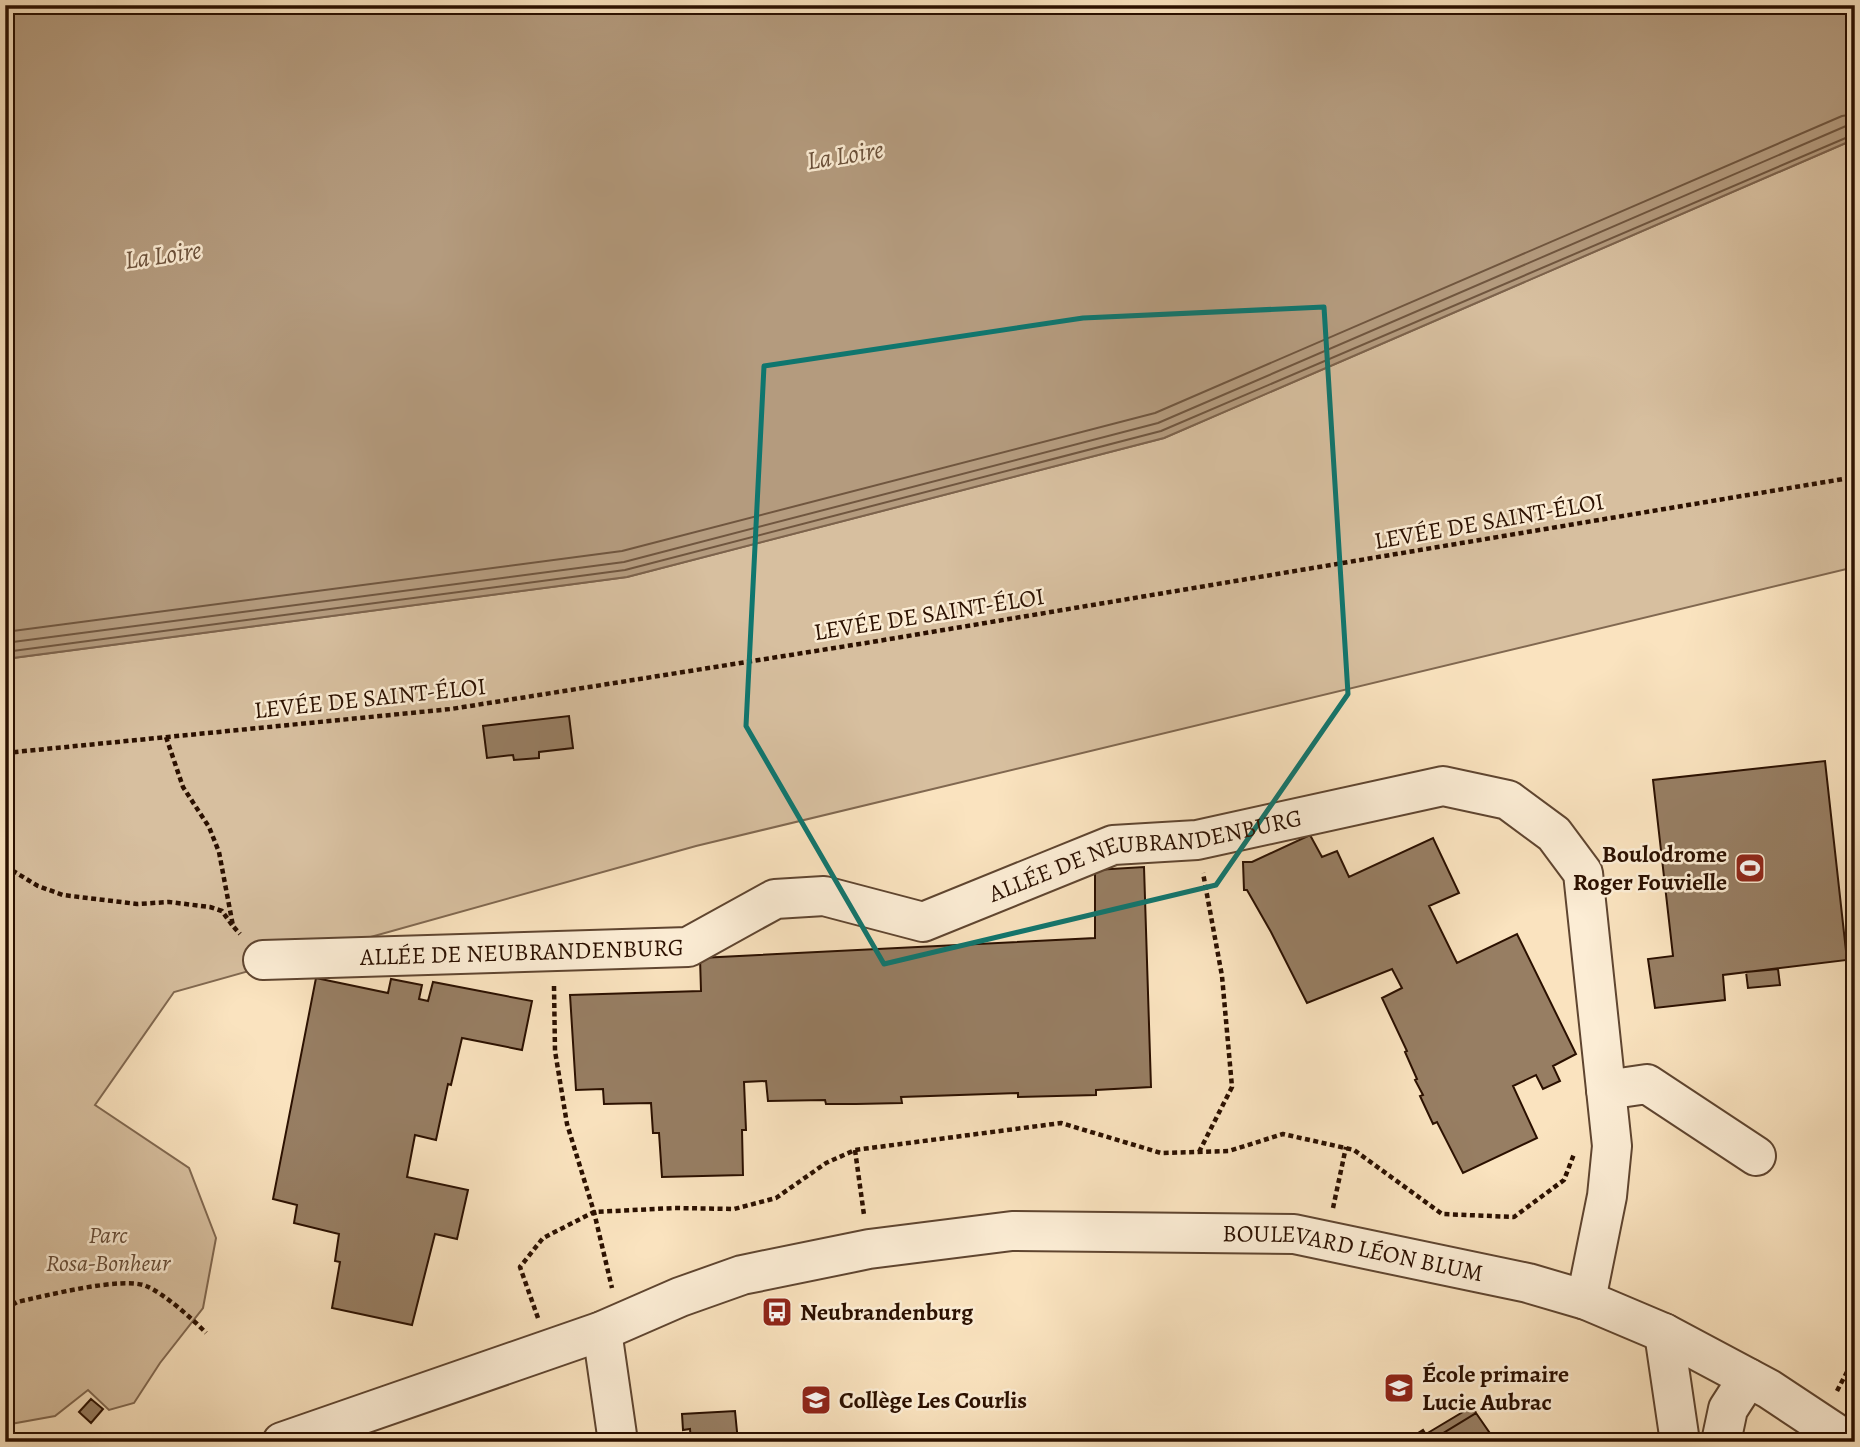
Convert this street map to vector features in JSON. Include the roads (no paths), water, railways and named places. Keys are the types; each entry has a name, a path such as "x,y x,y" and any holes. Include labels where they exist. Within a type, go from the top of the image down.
{"street":[{"name":"ALLÉE DE NEUBRANDENBURG","path":"263,960 688,947 775,899 824,896 923,922 1113,845 1197,840 1443,786 1508,800 1554,834 1583,873 1612,1146 1607,1196 1586,1300"},
{"path":"1606,1090 1647,1084 1756,1156"},
{"name":"BOULEVARD LÉON BLUM","path":"282,1442 611,1327 680,1297 742,1275 869,1249 1012,1231 1294,1234 1528,1283 1586,1300 1664,1333 1748,1378 1849,1442"},
{"path":"611,1327 618,1442"},
{"path":"1664,1333 1680,1442"},
{"path":"1721,1442 1728,1409 1748,1378"}],"water":[{"name":"La Loire","path":"5,5 1855,5 1855,139 1164,438 627,577 5,659"}],"place":[{"name":"Boulodrome Roger Fouvielle","path":"1750,868"},
{"name":"Neubrandenburg","path":"777,1312"},
{"name":"École primaire Lucie Aubrac","path":"1399,1388"},
{"name":"Collège Les Courlis","path":"816,1400"}],"park label":[{"name":"Parc Rosa-Bonheur","path":"108,1249"}]}
